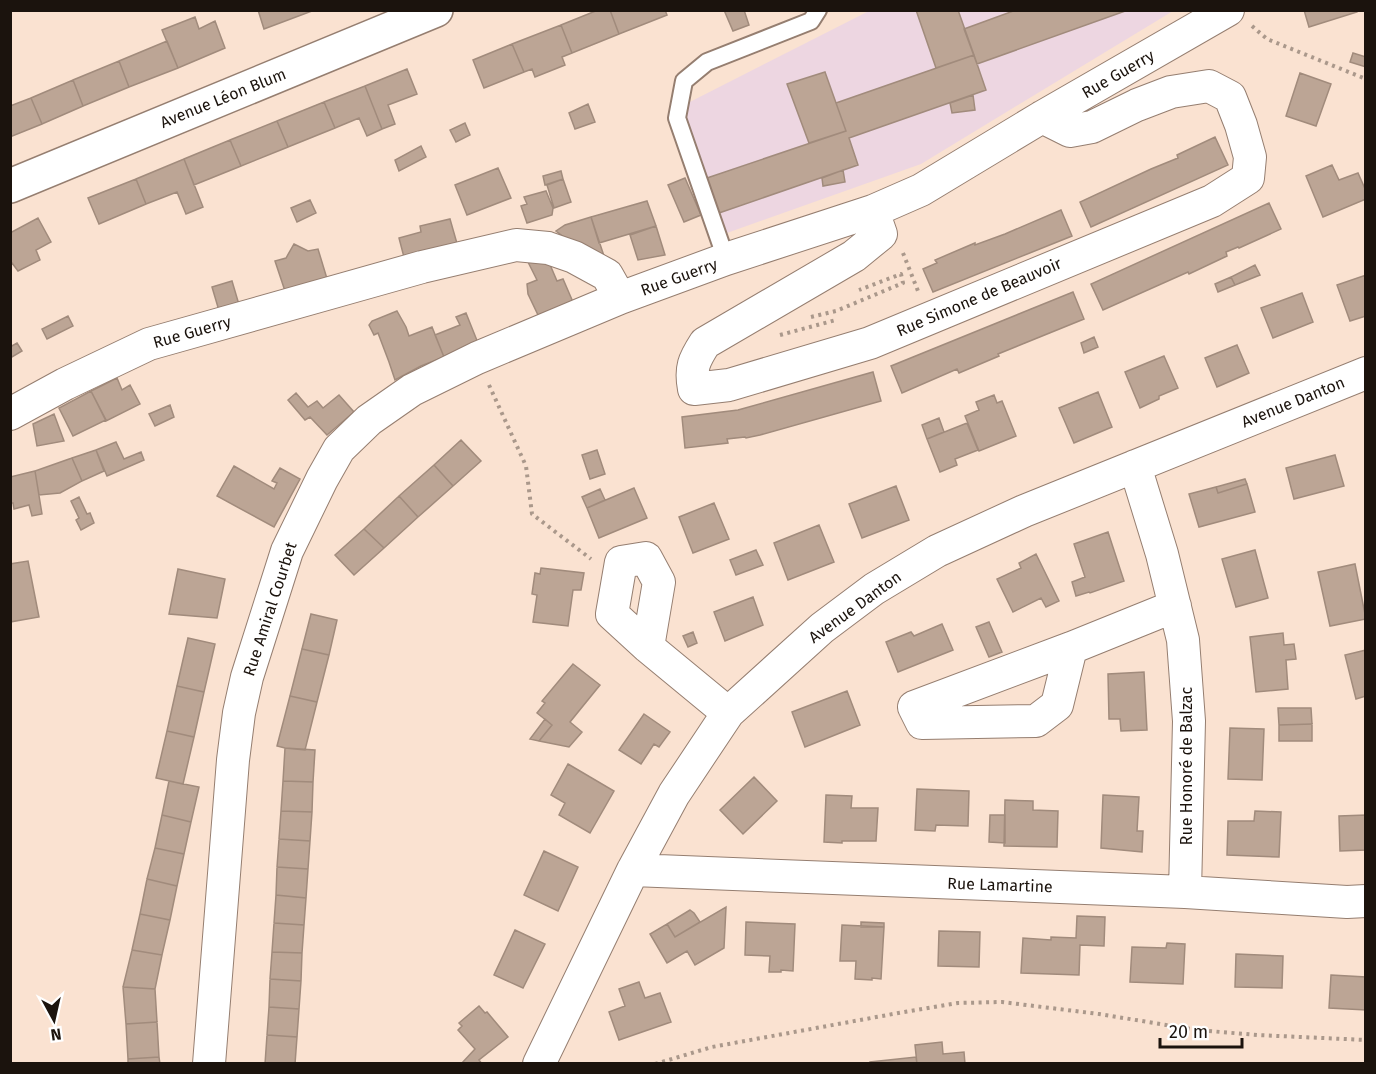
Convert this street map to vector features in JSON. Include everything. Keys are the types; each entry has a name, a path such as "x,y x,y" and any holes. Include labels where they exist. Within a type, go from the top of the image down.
{"street":[{"name":"Avenue Léon Blum","path":"10,186 436,10"},
{"name":"Rue Guerry","path":"10,414 65,384 149,344 422,267 516,245 548,248 574,257 607,275 620,298 726,259 873,211 921,190 1042,117 1239,17"},
{"name":"Rue Simone de Beauvoir","path":"873,211 881,234 854,256 705,343 696,357 691,375 694,389 729,384 870,343 1212,201 1248,178 1250,157 1230,97 1209,86 1171,92 1137,105 1092,127 1070,131 1042,117"},
{"name":"Rue Amiral Courbet","path":"209,1064 233,760 239,713 253,655 287,551 322,479 339,450 369,420 412,390 477,358 620,298"},
{"name":"Avenue Danton","path":"539,1064 633,870 674,794 728,713 822,628 874,589 937,551 1024,511 1365,373"},
{"name":"Rue Honoré de Balzac","path":"1135,466 1162,554 1183,640 1189,721 1185,892"},
{"path":"648,647 659,582 646,558 621,562 612,614 648,647 728,713"},
{"path":"1071,648 1175,606"},
{"name":"Rue Lamartine","path":"633,870 1365,901"}],"lane":[{"path":"726,259 676,118 684,81 707,62 811,21 818,10"}],"path":[{"path":"1239,17 1268,39 1365,79"},
{"path":"900,247 921,296"},
{"path":"805,319 836,310 903,283 901,274 849,294"},
{"path":"779,335 844,317"},
{"path":"477,358 526,466 532,514 618,579"},
{"path":"655,1064 712,1047 958,1003 1002,1002 1099,1014 1197,1030 1365,1040"}],"shaded area":[{"path":"869,11 1173,11 921,164 724,234 682,106"}],"building":[{"path":"258,10 312,10 312,11 264,29"},
{"path":"598,10 610,10 619,34 572,53 561,25"},
{"path":"610,10 665,10 667,15 619,34"},
{"path":"724,10 744,10 749,25 733,31"},
{"path":"916,10 958,10 974,55 936,68"},
{"path":"1016,10 1128,10 977,64 964,29"},
{"path":"1304,10 1357,10 1357,12 1309,27"},
{"path":"195,17 199,29 215,21 225,48 178,68 162,30"},
{"path":"561,25 572,53 562,57 565,65 535,77 532,69 524,72 512,44"},
{"path":"167,41 178,68 129,87 119,61"},
{"path":"512,44 524,72 484,88 473,60"},
{"path":"1353,53 1366,57 1366,67 1350,62"},
{"path":"974,55 986,90 849,138 858,165 719,213 707,178 846,131 836,103"},
{"path":"119,61 129,87 83,106 73,80"},
{"path":"407,69 417,94 388,105 395,124 382,129 365,86"},
{"path":"825,72 846,131 809,143 787,84"},
{"path":"1300,73 1331,84 1316,126 1286,116"},
{"path":"73,80 83,106 42,124 31,98"},
{"path":"365,86 382,129 367,136 359,118 335,128 324,102"},
{"path":"973,95 975,110 952,113 950,103"},
{"path":"31,98 42,124 10,137 10,106"},
{"path":"324,102 335,128 288,147 277,121"},
{"path":"588,104 595,122 575,129 569,113"},
{"path":"277,121 288,147 241,166 230,140"},
{"path":"465,123 470,135 456,142 450,130"},
{"path":"1215,137 1228,165 1091,227 1080,202 1178,158 1177,155"},
{"path":"230,140 241,166 194,185 184,159"},
{"path":"421,146 426,157 399,171 395,160"},
{"path":"184,159 203,207 186,214 177,192 146,204 136,179"},
{"path":"1332,165 1339,180 1358,173 1366,191 1366,199 1323,217 1306,176"},
{"path":"498,168 511,198 467,215 455,185"},
{"path":"843,170 845,182 823,186 822,178"},
{"path":"561,171 563,179 545,185 543,176"},
{"path":"685,178 701,215 684,222 668,185"},
{"path":"136,179 146,204 99,224 88,198"},
{"path":"563,179 571,202 554,208 547,185"},
{"path":"546,191 553,208 552,215 527,223 521,206 527,204 524,197"},
{"path":"310,200 316,213 297,222 291,208"},
{"path":"647,201 656,226 599,243 591,217"},
{"path":"1269,203 1281,229 1226,252 1227,256 1189,274 1188,272 1103,310 1091,284"},
{"path":"1061,210 1072,236 933,292 923,269 937,263 935,260"},
{"path":"591,217 605,259 582,251 556,231 565,225"},
{"path":"38,218 51,242 36,250 40,260 18,271 12,263 10,264 10,233"},
{"path":"450,219 458,247 405,261 399,238 421,232 420,226"},
{"path":"656,226 665,255 638,260 630,235"},
{"path":"294,244 308,251 318,249 328,282 286,294 275,261 286,258"},
{"path":"527,260 548,260 557,281 563,279 573,302 539,317 528,294 527,284 537,280"},
{"path":"1255,265 1260,275 1235,285 1231,277"},
{"path":"1366,275 1366,316 1350,321 1337,285"},
{"path":"1231,277 1235,285 1218,292 1215,284"},
{"path":"232,281 240,308 220,314 212,287"},
{"path":"1073,292 1084,319 998,354 999,356 959,373 957,369 902,393 891,366"},
{"path":"1302,293 1313,322 1273,338 1261,308"},
{"path":"397,311 409,336 432,327 444,357 395,380 378,333 374,335 369,325 372,321"},
{"path":"466,313 478,343 444,357 435,335 460,325 456,317"},
{"path":"68,316 73,326 47,339 42,329"},
{"path":"1094,337 1098,347 1084,353 1081,343"},
{"path":"17,343 22,351 12,357 10,347"},
{"path":"1237,345 1249,373 1217,387 1205,358"},
{"path":"1164,356 1178,388 1140,408 1125,372"},
{"path":"873,372 881,401 760,435 727,439 728,443 685,448 682,417 738,410"},
{"path":"117,378 122,390 130,385 140,404 106,421 91,391"},
{"path":"91,391 106,420 73,436 59,408"},
{"path":"1098,392 1112,427 1074,443 1059,408"},
{"path":"296,393 308,407 317,401 323,408 339,395 354,412 327,435 310,417 305,420 288,400"},
{"path":"994,395 997,403 1002,401 1016,436 979,451 965,416 979,410 976,402"},
{"path":"170,405 174,417 155,426 149,414"},
{"path":"54,414 64,441 37,446 33,424"},
{"path":"939,418 944,432 927,439 922,425"},
{"path":"967,423 978,450 955,459 957,465 940,472 927,439"},
{"path":"461,440 481,461 453,486 434,465"},
{"path":"116,442 124,459 141,452 144,460 107,476 96,450"},
{"path":"96,450 104,471 82,481 72,458"},
{"path":"597,450 605,474 590,479 582,455"},
{"path":"1335,455 1344,486 1294,499 1286,468"},
{"path":"72,458 82,481 60,493 39,495 35,471"},
{"path":"434,465 453,486 418,517 399,496"},
{"path":"234,466 274,489 277,483 272,481 280,468 300,479 274,527 217,496"},
{"path":"35,471 42,514 32,516 29,505 14,509 13,503 10,503 10,477"},
{"path":"1245,479 1247,484 1218,493 1216,487"},
{"path":"1247,484 1255,512 1199,527 1189,494 1216,487 1218,493"},
{"path":"896,486 909,520 862,538 849,504"},
{"path":"634,488 647,518 599,538 587,508"},
{"path":"600,489 605,500 587,508 582,497"},
{"path":"399,496 418,517 384,548 364,529"},
{"path":"79,497 94,523 81,530 76,520 79,518 71,501"},
{"path":"714,503 729,539 693,553 679,517"},
{"path":"819,525 834,562 788,580 774,543"},
{"path":"364,529 384,548 354,575 335,555"},
{"path":"1108,532 1124,581 1076,596 1072,582 1085,577 1074,544"},
{"path":"756,550 763,565 736,575 730,560"},
{"path":"1255,550 1268,598 1236,607 1222,559"},
{"path":"1036,554 1059,601 1046,607 1041,598 1013,612 997,579 1021,568 1019,563"},
{"path":"28,561 39,617 10,622 10,564"},
{"path":"1355,564 1366,619 1330,626 1318,572"},
{"path":"541,568 584,573 581,590 573,590 568,626 533,622 537,595 532,594 535,573 540,574"},
{"path":"178,569 225,579 217,618 169,614"},
{"path":"753,597 763,625 725,641 714,612"},
{"path":"311,614 337,620 329,655 302,649"},
{"path":"989,622 1002,652 989,657 976,627"},
{"path":"942,624 953,650 898,672 886,642 911,632 914,636"},
{"path":"693,632 697,643 688,647 683,636"},
{"path":"1283,633 1284,645 1294,644 1296,659 1286,660 1288,689 1256,692 1250,637"},
{"path":"188,638 215,644 204,692 177,686"},
{"path":"302,649 329,655 317,702 290,696"},
{"path":"1366,650 1366,696 1356,699 1345,655"},
{"path":"573,664 600,685 570,722 582,732 569,747 539,741 552,725 537,713 545,703 542,701"},
{"path":"1144,672 1147,730 1121,731 1120,719 1109,719 1108,674"},
{"path":"177,686 204,692 194,737 167,731"},
{"path":"847,691 860,725 805,747 792,712"},
{"path":"290,696 317,702 305,750 277,746"},
{"path":"1278,708 1311,708 1312,724 1279,725"},
{"path":"644,714 670,732 659,747 654,744 641,764 619,750"},
{"path":"545,719 552,725 539,741 530,739"},
{"path":"1312,724 1312,741 1279,741 1279,725"},
{"path":"1230,728 1264,729 1262,780 1228,779"},
{"path":"167,731 194,737 183,784 156,778"},
{"path":"285,748 315,750 313,782 283,781"},
{"path":"568,764 614,791 590,833 559,815 565,803 551,795"},
{"path":"754,777 777,801 743,834 720,810"},
{"path":"169,781 199,787 191,822 162,815"},
{"path":"283,781 313,782 312,812 281,811"},
{"path":"917,789 969,791 968,826 936,825 935,831 915,830"},
{"path":"826,795 852,796 851,808 878,808 876,841 824,842"},
{"path":"1103,795 1139,797 1137,831 1143,831 1142,852 1101,848"},
{"path":"1005,800 1033,801 1033,810 1058,811 1057,847 1004,846"},
{"path":"281,811 312,812 310,841 279,839"},
{"path":"1255,811 1281,812 1279,857 1227,855 1228,821 1254,821"},
{"path":"162,815 191,822 184,854 155,848"},
{"path":"990,815 1005,815 1005,843 989,842"},
{"path":"1366,815 1366,850 1340,851 1339,816"},
{"path":"279,839 310,841 308,869 277,867"},
{"path":"155,848 184,854 177,886 147,879"},
{"path":"544,851 578,867 558,911 524,895"},
{"path":"277,867 308,869 306,898 276,895"},
{"path":"147,879 177,886 170,920 140,914"},
{"path":"276,895 306,898 304,925 274,923"},
{"path":"726,907 724,948 695,965 687,951 667,963 650,934 667,924 675,937"},
{"path":"690,910 700,922 675,937 667,924"},
{"path":"140,914 170,920 162,955 132,950"},
{"path":"1077,916 1105,917 1104,946 1080,945 1079,975 1021,973 1023,938 1051,940 1051,937 1076,938"},
{"path":"746,922 795,924 793,971 769,972 770,956 745,955"},
{"path":"861,922 884,923 884,927 861,927"},
{"path":"274,923 304,925 302,953 272,952"},
{"path":"842,925 884,927 881,979 855,979 856,961 840,961"},
{"path":"515,930 545,944 523,988 494,975"},
{"path":"939,931 980,932 979,967 938,966"},
{"path":"1167,943 1185,944 1183,984 1130,982 1132,947 1166,948"},
{"path":"132,950 162,955 155,989 123,987"},
{"path":"272,952 302,953 301,981 270,979"},
{"path":"1236,954 1283,956 1282,988 1235,987"},
{"path":"1331,975 1366,977 1366,1010 1329,1008"},
{"path":"270,979 301,981 299,1009 269,1007"},
{"path":"639,982 645,998 660,993 671,1022 619,1040 609,1012 625,1006 619,989"},
{"path":"123,987 155,989 157,1022 126,1024"},
{"path":"479,1006 508,1037 479,1060 482,1064 461,1064 475,1049 458,1030 462,1026 459,1023"},
{"path":"269,1007 299,1009 297,1037 267,1035"},
{"path":"157,1022 159,1057 128,1059 126,1024"},
{"path":"267,1035 297,1037 295,1064 265,1064"},
{"path":"942,1042 943,1054 964,1052 965,1064 917,1064 915,1045"},
{"path":"159,1057 160,1064 128,1064 128,1059"},
{"path":"916,1057 917,1064 870,1064 870,1062"}]}
